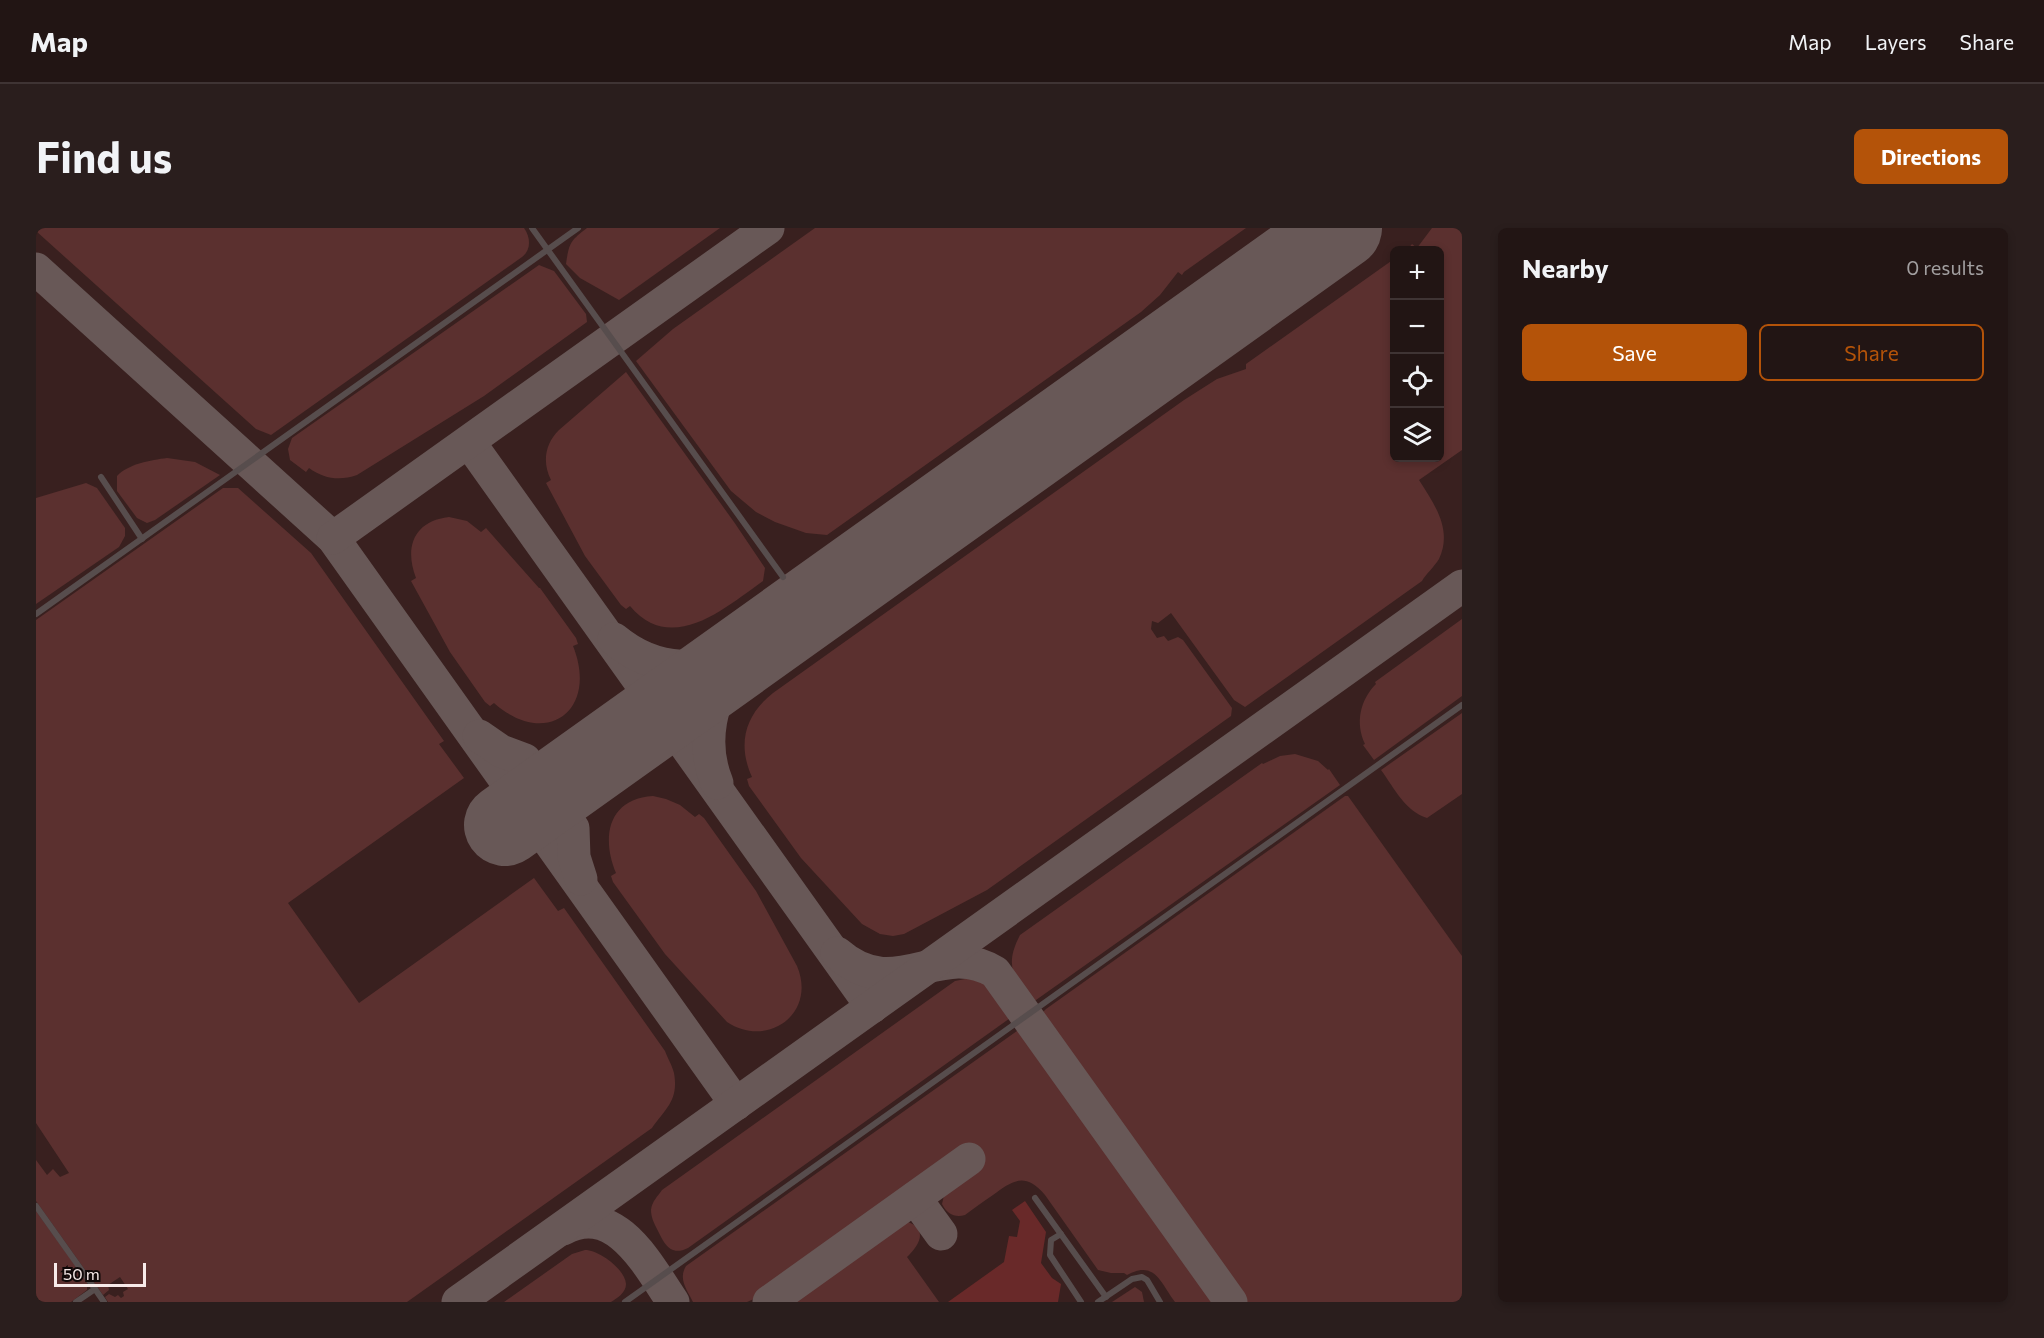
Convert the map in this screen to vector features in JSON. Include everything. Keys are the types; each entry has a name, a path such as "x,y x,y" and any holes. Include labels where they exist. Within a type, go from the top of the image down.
{"lane":[{"path":"532,228 783,577"},
{"path":"36,614 578,228"},
{"path":"100,477 142,538"},
{"path":"625,1302 1462,705"},
{"path":"1035,1198 1106,1297"},
{"path":"36,1206 104,1302"},
{"path":"1061,1234 1051,1240 1050,1255 1081,1302"},
{"path":"1098,1302 1132,1279 1142,1277 1147,1280 1160,1302"},
{"path":"76,1302 95,1289"}],"shaded area":[{"path":"36,228 1462,228 1462,1302 36,1302"},
{"path":"36,228 524,228 529,244 522,257 271,435 256,429 36,231"},
{"path":"587,228 720,228 619,300 580,278 566,264 571,243"},
{"path":"815,228 1246,228 1182,275 1178,272 1160,295 1141,312 827,535 806,533 775,522 756,512 731,491 636,361 673,329"},
{"path":"1432,228 1462,228 1462,450 1419,480 1440,517 1444,537 1439,559 1422,581 1245,707 1234,700 1171,613 1158,623 1152,621 1151,629 1157,638 1164,636 1168,641 1178,637 1183,640 1232,708 1231,716 987,890 904,934 893,936 880,934 862,924 801,858 749,786 747,779 752,777 745,753 746,731 763,702 1184,400 1217,379 1246,369 1246,364 1390,262 1390,462 1444,462 1444,246 1418,246"},
{"path":"539,265 554,271 586,314 587,322 484,396 357,475 344,478 326,477 309,468 306,472 290,460 288,449 292,438"},
{"path":"626,372 765,568 763,581 733,603 716,614 681,627 663,627 646,620 630,606 626,609 621,605 585,556 546,483 551,480 546,467 546,454 554,435"},
{"path":"167,458 195,462 220,475 155,520 147,523 137,518 117,491 117,476 133,466"},
{"path":"86,483 97,488 125,528 125,536 119,547 36,604 36,498"},
{"path":"223,488 238,488 311,553 444,741 439,744 464,778 288,903 359,1003 534,878 558,911 564,908 665,1051 674,1073 673,1098 652,1128 407,1302 108,1302 105,1297 109,1294 115,1297 118,1295 121,1298 124,1296 123,1292 128,1289 120,1277 108,1285 109,1290 103,1295 36,1201 36,1160 47,1175 53,1169 60,1177 69,1173 36,1123 36,620"},
{"path":"449,517 467,521 481,532 486,528 540,588 576,638 578,644 573,646 579,669 579,689 573,705 563,716 549,722 532,723 513,716 494,703 490,706 450,652 411,581 416,578 411,556 415,537 427,524"},
{"path":"1462,619 1462,696 1374,760 1363,745 1365,744 1360,720 1363,704 1376,684 1375,682"},
{"path":"1462,713 1462,794 1427,818 1419,815 1406,805 1381,770"},
{"path":"1295,754 1318,761 1329,769 1340,785 1031,1002 1019,985 1013,970 1013,954 1020,935 1262,763 1280,756"},
{"path":"653,796 680,805 695,817 699,814 704,818 756,891 797,966 801,983 800,998 794,1011 785,1022 772,1029 758,1031 743,1029 727,1022 665,954 613,882 611,876 616,873 609,846 612,822 626,804"},
{"path":"1348,796 1462,956 1462,1302 1244,1302 1040,1015"},
{"path":"974,979 988,984 1004,1000 1014,1013 1013,1016 688,1248 677,1251 665,1244 651,1213 655,1199 662,1190 955,981"},
{"path":"1024,1026 1220,1302 1175,1302 1156,1275 1144,1270 1127,1275 1098,1270 1045,1195 1031,1183 1025,1181 1007,1185 965,1215 952,1214 942,1204 946,1187 978,1164 966,1148 756,1298 747,1302 693,1302 683,1280 686,1266"},
{"path":"36,1211 87,1282 87,1290 71,1302 36,1302"},
{"path":"905,1221 913,1224 920,1232 916,1247 907,1257 939,1302 784,1302 894,1223"},
{"path":"585,1250 597,1253 610,1261 625,1278 624,1290 611,1302 504,1302 572,1254"},
{"path":"1135,1287 1142,1292 1144,1302 1112,1302"}],"building":[{"path":"1025,1201 1046,1232 1041,1263 1052,1278 1061,1284 1058,1302 948,1302 1004,1262 1009,1236 1017,1237 1020,1221 1012,1210"}],"taxiway":[{"path":"333,538 768,228"},
{"path":"36,269 333,538 736,1104"},
{"path":"469,442 872,1007"},
{"path":"717,783 709,753 709,737 714,706 728,678 752,653 845,586"},
{"path":"458,1302 1462,586"},
{"path":"614,639 647,659 681,666 698,666 716,662 750,647"},
{"path":"479,736 501,751 525,760"},
{"path":"573,828 574,857 581,879"},
{"path":"837,953 858,967 879,973 898,973 955,962 975,964 995,972 1231,1302"},
{"path":"769,1302 969,1159"},
{"path":"915,1198 941,1234"},
{"path":"563,1229 582,1222 599,1223 615,1230 642,1256 673,1302"}],"runway":[{"path":"505,825 1341,228"}]}
